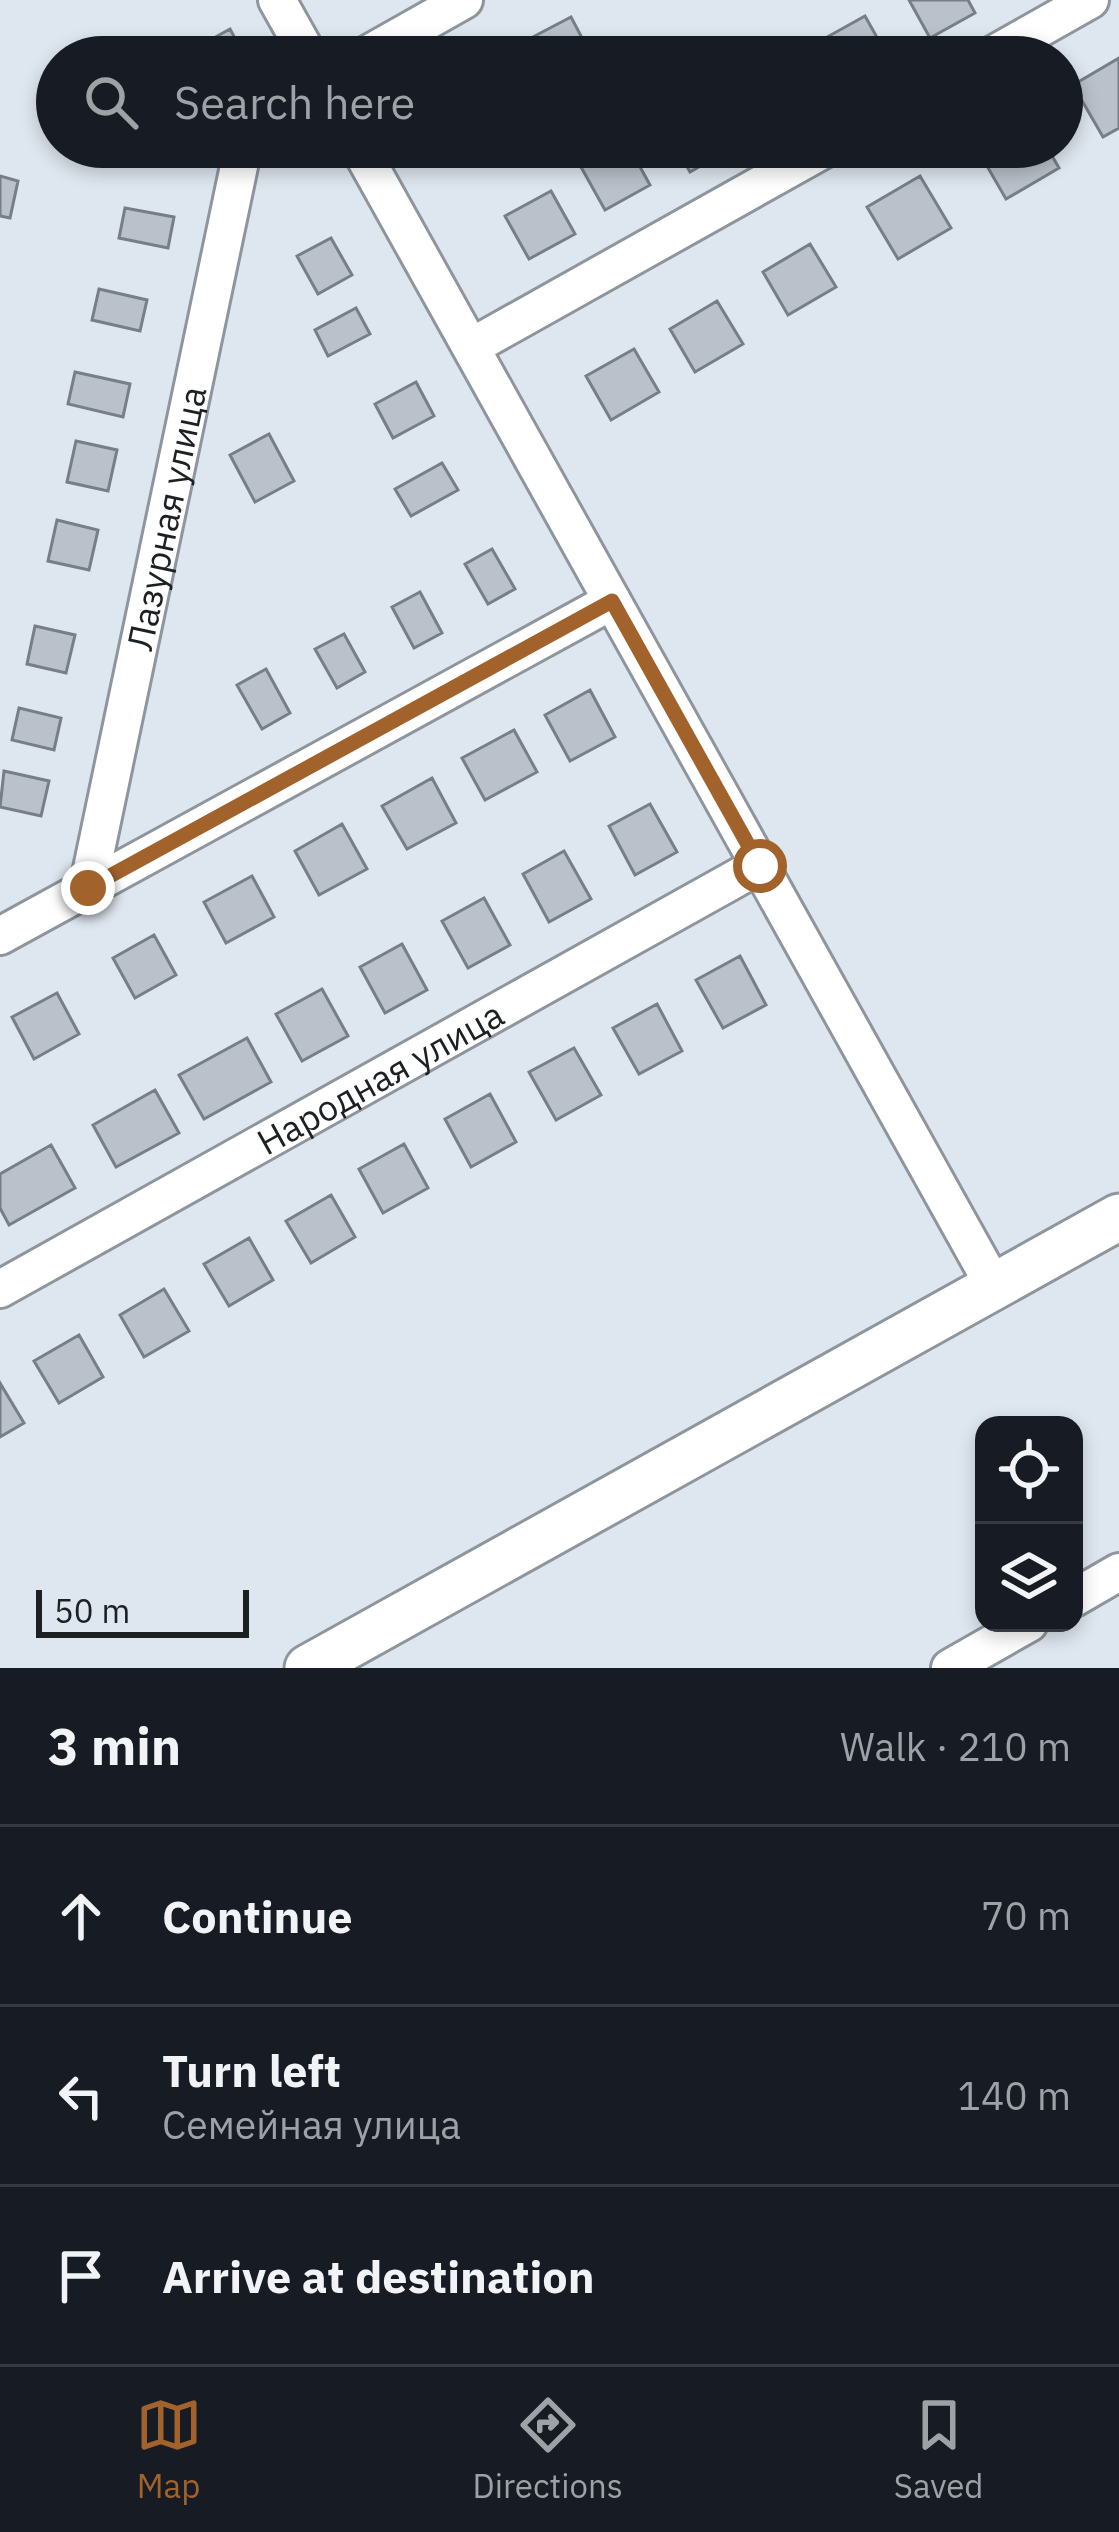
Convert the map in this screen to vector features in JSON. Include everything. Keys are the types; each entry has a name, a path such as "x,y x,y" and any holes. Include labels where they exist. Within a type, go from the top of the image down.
{"main road":[{"path":"308,1668 1119,1217"}],"street":[{"path":"277,0 297,36"},
{"path":"400,36 464,0"},
{"path":"1026,36 1090,0"},
{"name":"Лазурная улица","path":"88,888 239,168"},
{"path":"371,168 994,1286"},
{"path":"471,347 791,168"},
{"path":"0,936 612,601"},
{"name":"Народная улица","path":"0,1289 760,866"},
{"path":"1083,1593 1119,1572"},
{"path":"950,1668 1013,1632"}],"building":[{"path":"909,0 968,0 975,13 929,36"},
{"path":"865,16 876,36 829,36"},
{"path":"571,17 581,36 535,36"},
{"path":"1119,58 1119,128 1103,137 1083,102 1083,79"},
{"path":"582,168 641,168 650,185 605,210"},
{"path":"988,168 1059,168 1006,199"},
{"path":"0,176 18,181 10,218 0,216"},
{"path":"920,176 951,228 898,259 867,207"},
{"path":"551,191 575,234 529,259 505,216"},
{"path":"125,208 174,217 168,248 119,238"},
{"path":"331,238 352,275 318,294 297,256"},
{"path":"810,244 836,287 788,315 763,272"},
{"path":"99,289 147,300 140,331 92,320"},
{"path":"717,301 743,344 695,372 670,329"},
{"path":"356,308 370,334 328,356 315,330"},
{"path":"634,349 659,392 611,420 586,376"},
{"path":"75,372 130,384 123,417 68,404"},
{"path":"416,382 434,416 393,438 375,404"},
{"path":"269,434 294,481 255,502 230,455"},
{"path":"76,441 117,450 108,491 67,482"},
{"path":"442,463 458,490 411,516 395,489"},
{"path":"57,520 98,530 89,570 48,561"},
{"path":"492,549 515,589 488,604 465,564"},
{"path":"420,592 442,633 414,648 392,607"},
{"path":"35,626 75,635 66,673 27,664"},
{"path":"344,634 365,672 337,688 315,649"},
{"path":"266,669 290,713 262,729 237,685"},
{"path":"590,690 615,737 570,761 545,715"},
{"path":"19,708 61,718 54,750 12,740"},
{"path":"514,730 537,772 485,800 462,758"},
{"path":"4,771 49,781 41,816 0,807"},
{"path":"432,778 456,823 407,849 382,806"},
{"path":"650,804 677,852 635,875 609,826"},
{"path":"342,824 367,869 319,895 295,851"},
{"path":"564,851 591,899 549,922 523,874"},
{"path":"252,876 274,917 226,943 204,902"},
{"path":"484,898 510,945 468,968 442,921"},
{"path":"154,935 176,975 135,998 113,958"},
{"path":"402,944 427,990 385,1013 360,967"},
{"path":"740,956 766,1005 723,1028 696,980"},
{"path":"322,989 348,1036 302,1061 276,1014"},
{"path":"57,993 79,1034 34,1059 12,1017"},
{"path":"657,1004 682,1051 639,1074 613,1028"},
{"path":"247,1038 271,1082 204,1119 179,1075"},
{"path":"574,1048 601,1095 556,1120 529,1072"},
{"path":"155,1090 179,1133 116,1167 93,1125"},
{"path":"490,1094 516,1142 471,1167 445,1119"},
{"path":"404,1144 428,1188 383,1213 359,1169"},
{"path":"51,1145 75,1188 9,1225 0,1208 0,1174"},
{"path":"331,1195 355,1237 311,1263 286,1221"},
{"path":"249,1238 273,1280 229,1306 204,1264"},
{"path":"164,1289 189,1331 144,1357 120,1315"},
{"path":"79,1335 103,1377 59,1403 34,1361"},
{"path":"0,1383 24,1423 0,1437"}],"route":[{"path":"88,888 612,601 760,866"}]}
